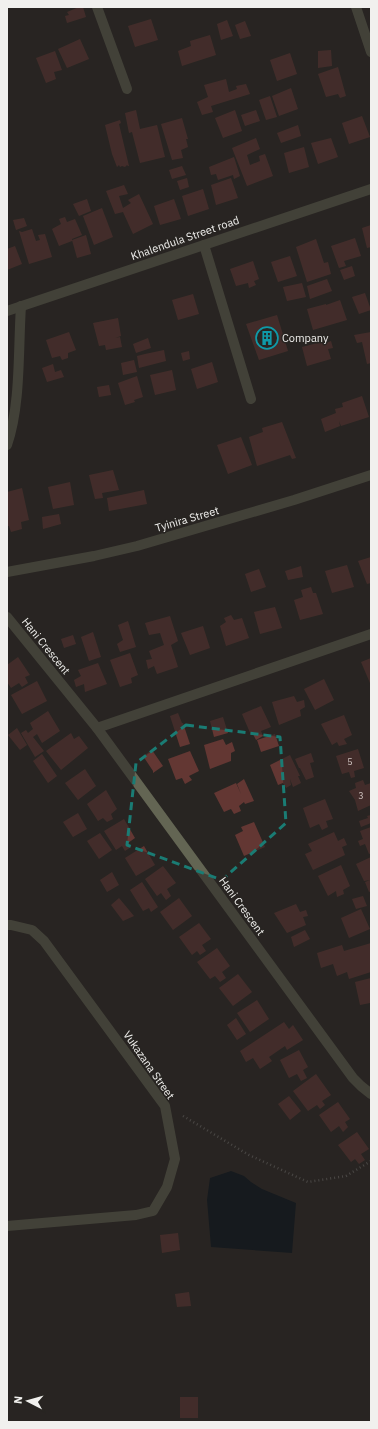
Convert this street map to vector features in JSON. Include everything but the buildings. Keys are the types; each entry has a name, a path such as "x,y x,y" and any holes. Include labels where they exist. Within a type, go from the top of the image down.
{"street":[{"path":"97,7 127,89"},
{"path":"356,7 371,52"},
{"name":"Khalendula Street road","path":"7,311 371,189"},
{"path":"204,245 252,399"},
{"path":"7,445 16,407 20,306"},
{"name":"Tyinira Street","path":"7,572 94,556 137,546 294,500 371,475"},
{"name":"Hani Crescent","path":"7,617 97,728 353,1078 371,1094"},
{"path":"97,728 371,634"},
{"name":"Vukazana Street","path":"7,925 32,930 44,941 164,1106 175,1159 167,1187 153,1211 136,1215 7,1226"}],"path":[{"path":"164,1106 248,1155 308,1182 346,1176 371,1161"}],"highlighted area":[{"path":"186,725 280,737 286,823 222,880 127,845 136,763"}],"water":[{"path":"231,1171 244,1176 262,1189 296,1203 292,1253 211,1247 207,1200 210,1178"}],"place":[{"name":"Company","path":"267,338"}]}
